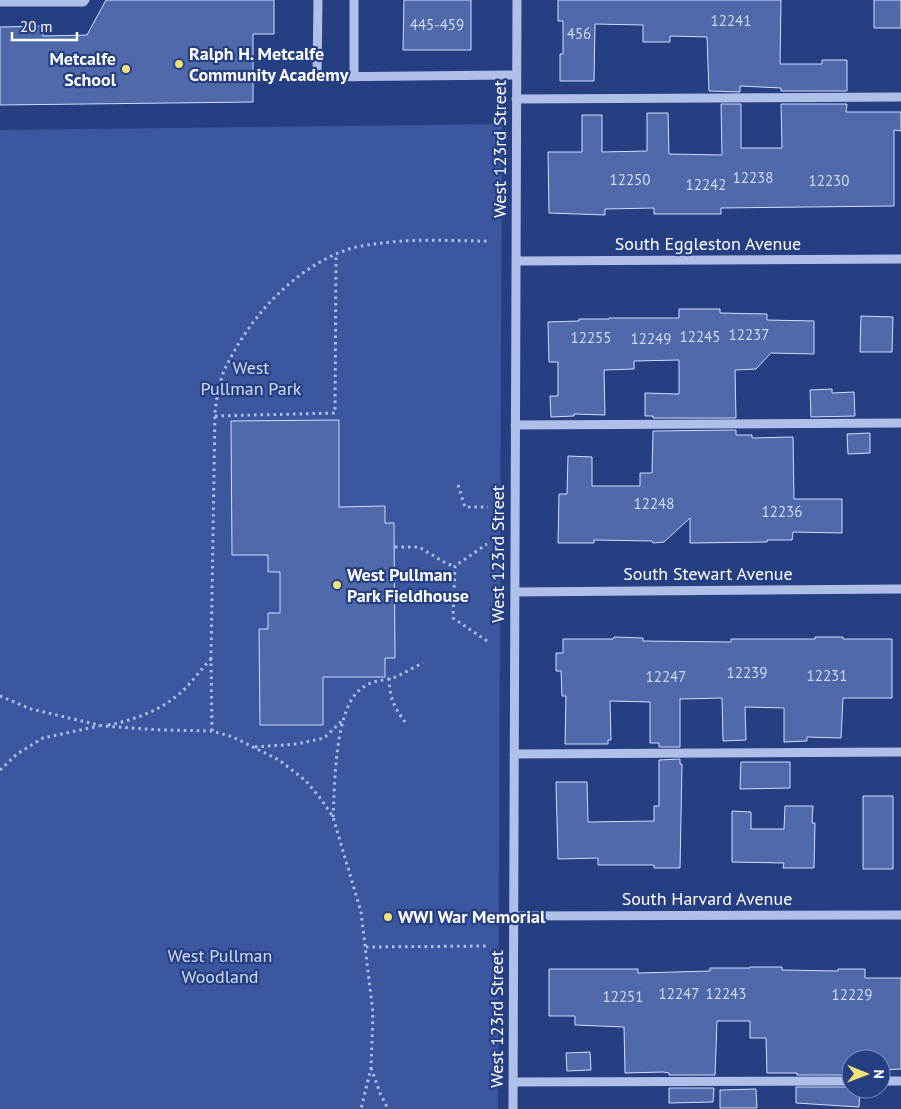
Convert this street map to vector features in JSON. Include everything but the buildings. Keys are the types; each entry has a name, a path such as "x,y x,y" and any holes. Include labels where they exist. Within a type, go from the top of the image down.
{"street":[{"path":"0,2 83,2 85,0"},
{"path":"318,0 317,77 516,75"},
{"path":"354,0 354,77"},
{"name":"West 123rd Street","path":"513,1109 517,0"},
{"path":"516,99 901,97"},
{"name":"South Eggleston Avenue","path":"516,261 901,260"},
{"path":"515,425 901,423"},
{"name":"South Stewart Avenue","path":"515,592 901,589"},
{"path":"514,754 901,752"},
{"name":"South Harvard Avenue","path":"513,916 901,915"},
{"path":"513,1082 841,1081"}],"path":[{"path":"212,731 211,659 215,416 218,391 224,372 239,344 260,313 292,282 323,260 353,248 396,241 489,241"},
{"path":"215,416 335,413 336,255"},
{"path":"458,485 465,506 488,507"},
{"path":"395,547 419,547 447,564 455,566 487,544"},
{"path":"455,566 453,618 487,641"},
{"path":"0,770 16,754 43,738 132,720 152,712 179,694 211,659"},
{"path":"333,817 338,748 343,720 350,701 362,688 423,663"},
{"path":"389,678 393,706 405,722"},
{"path":"0,696 31,709 102,726 212,731 233,737 279,760 306,781 333,817 361,912 373,1014 371,1068 361,1109"},
{"path":"254,747 297,744 324,738 343,720"},
{"path":"366,947 486,946"},
{"path":"371,1068 388,1109"}],"green space":[{"name":"West Pullman Park","path":"502,124 498,1109 0,1109 0,130"}],"place":[{"name":"Ralph H. Metcalfe Community Academy","path":"179,64"},
{"name":"Metcalfe School","path":"126,69"},
{"name":"West Pullman Park Fieldhouse","path":"337,585"},
{"name":"WWI War Memorial","path":"388,917"}],"park label":[{"name":"West Pullman Woodland","path":"220,966"}]}
